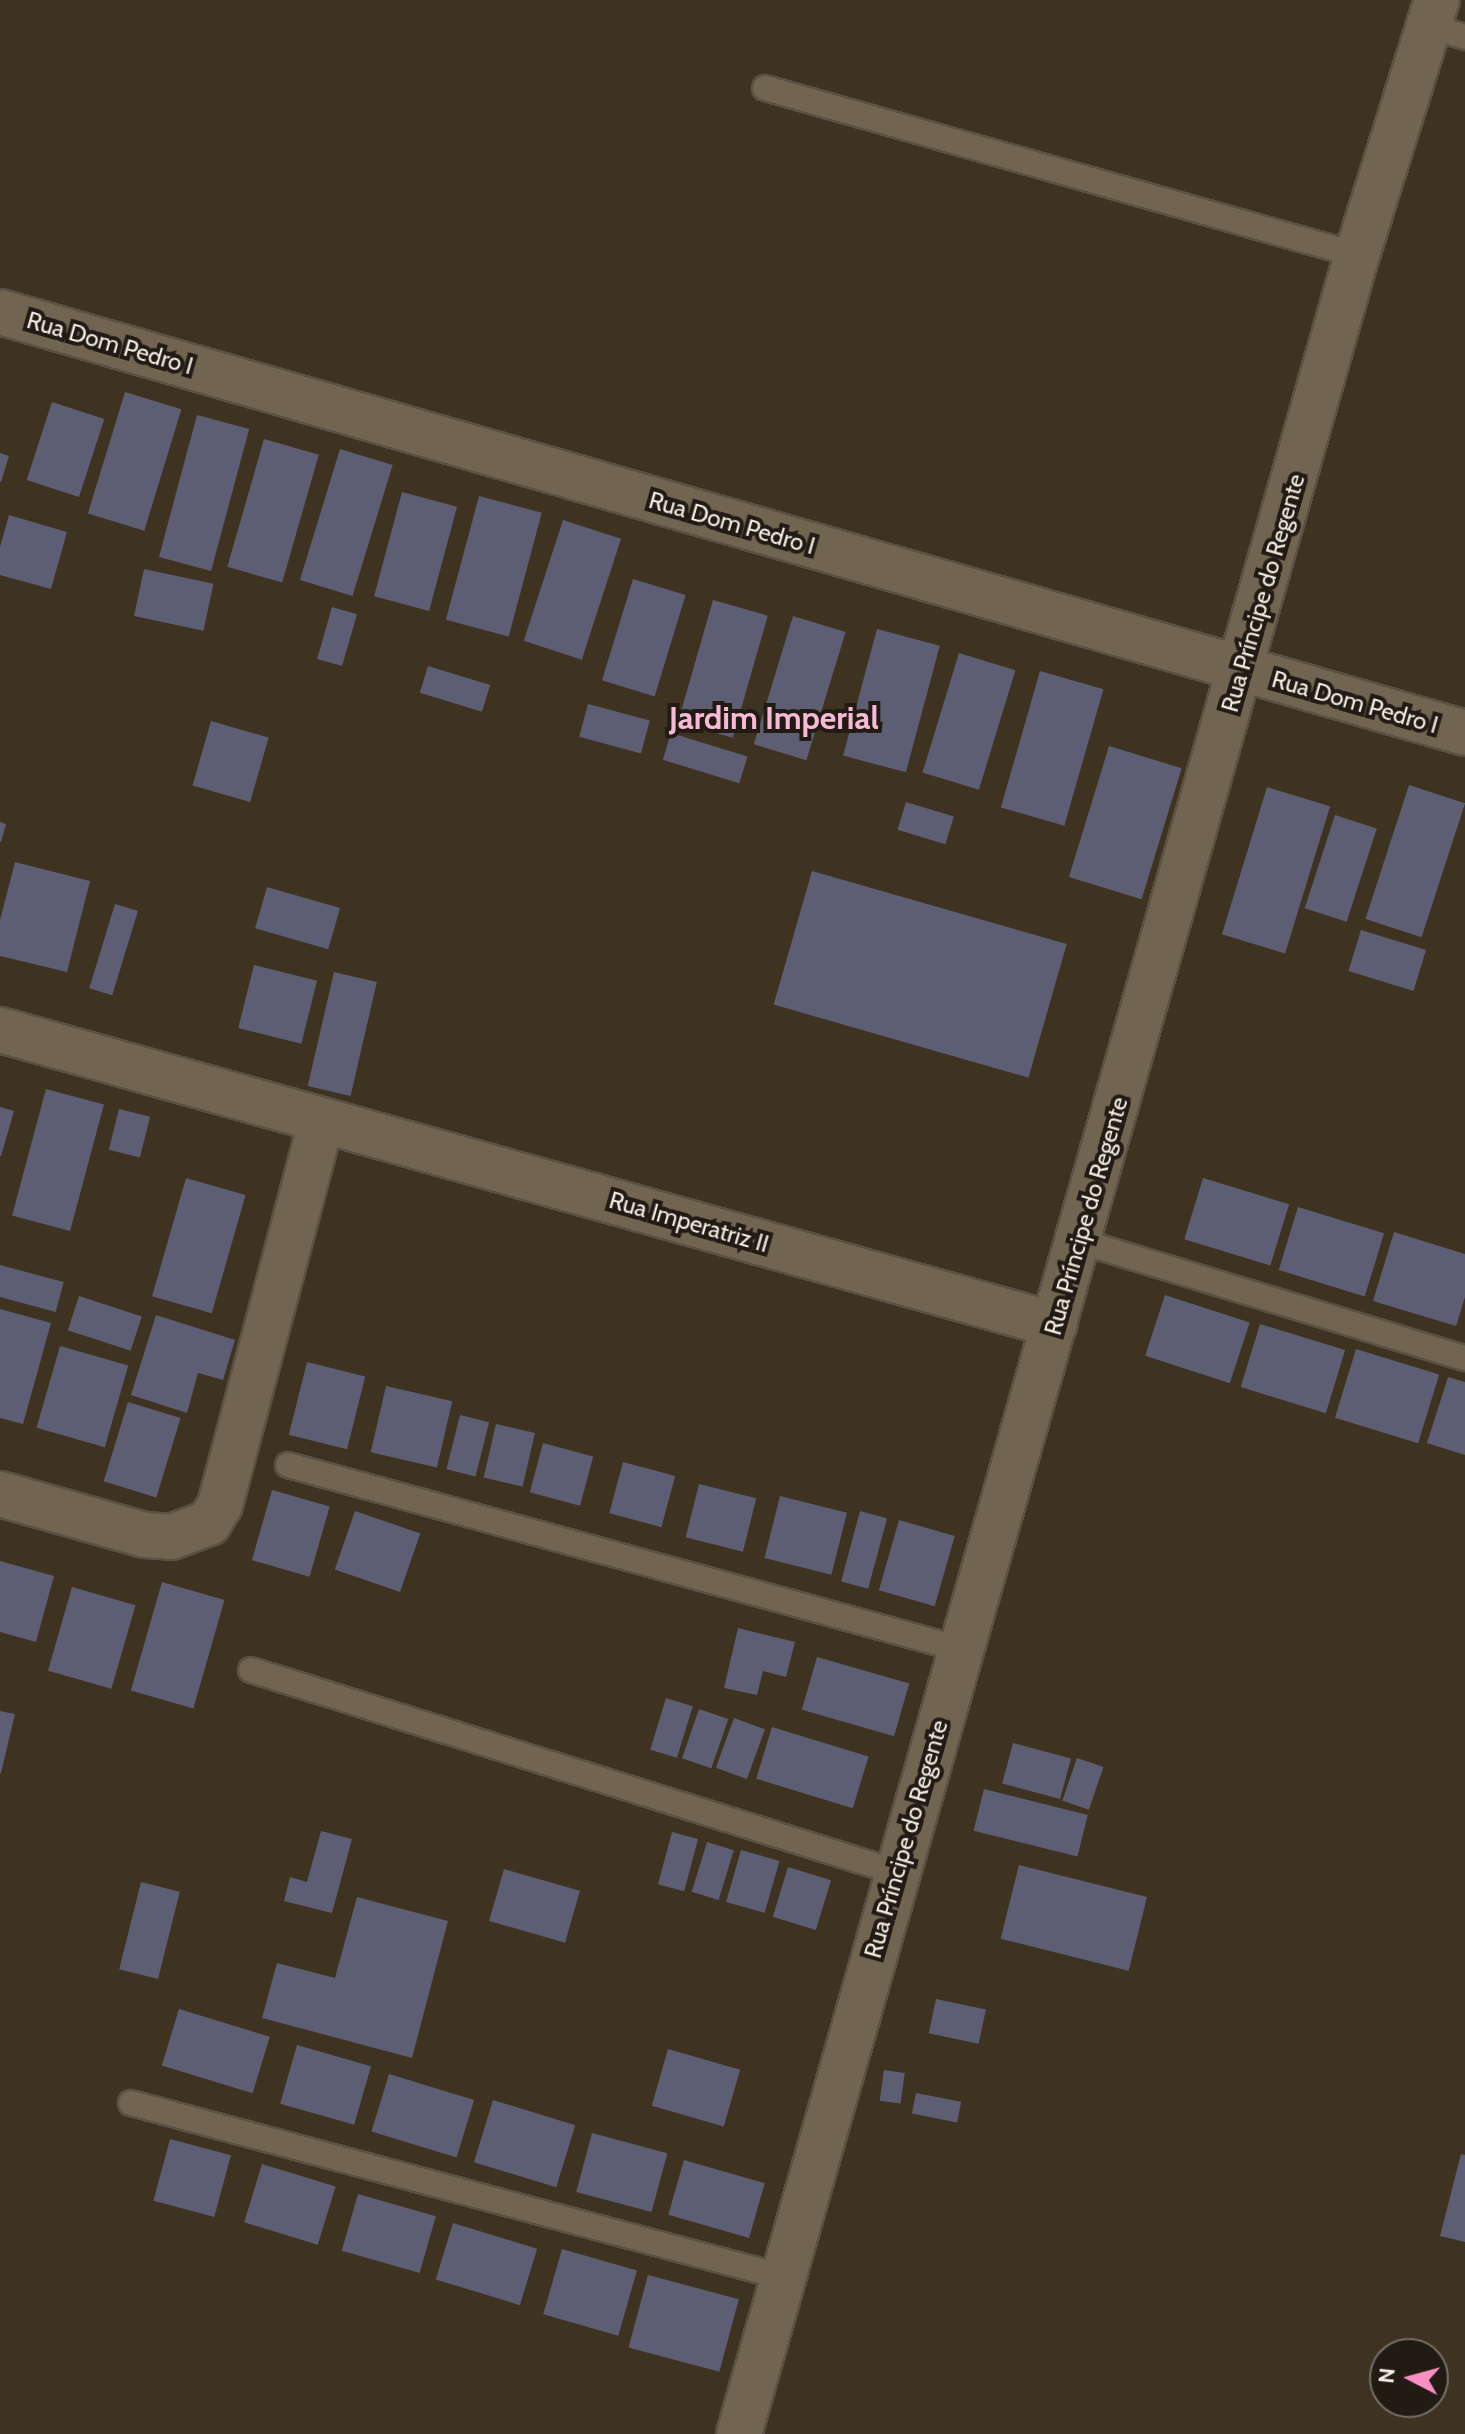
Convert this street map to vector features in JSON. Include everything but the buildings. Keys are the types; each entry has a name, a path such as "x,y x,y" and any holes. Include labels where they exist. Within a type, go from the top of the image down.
{"street":[{"name":"Rua Príncipe do Regente","path":"739,2434 1357,255 1444,21"},
{"name":"Rua Dom Pedro I","path":"0,312 1465,733"},
{"name":"Rua Imperatriz II","path":"0,1030 1055,1325"},
{"path":"0,1494 145,1535 171,1537 209,1523 220,1505 322,1120"}],"lane":[{"path":"765,88 1357,255"},
{"path":"1079,1241 1465,1358"},
{"path":"288,1465 960,1649"},
{"path":"251,1670 896,1872"},
{"path":"131,2103 783,2277"}],"district":[{"name":"Jardim Imperial","path":"774,718"}]}
